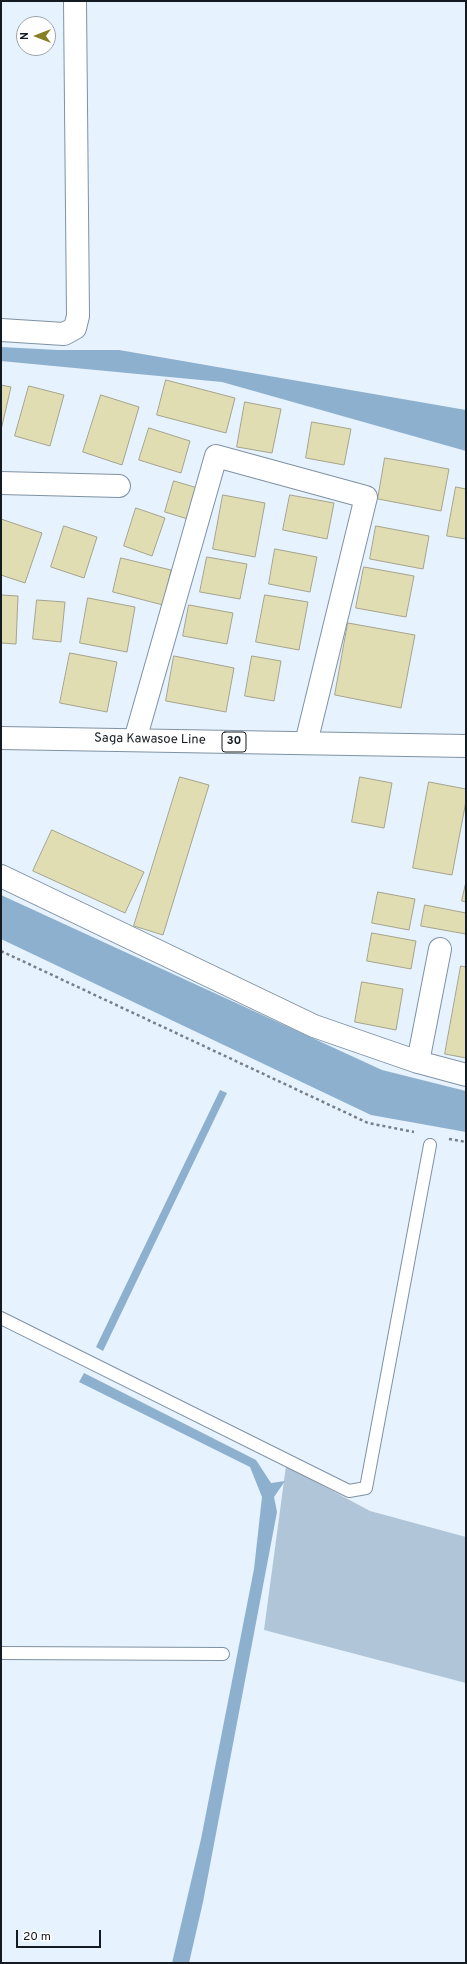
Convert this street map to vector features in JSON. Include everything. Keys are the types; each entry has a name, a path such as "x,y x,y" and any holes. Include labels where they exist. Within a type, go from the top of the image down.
{"street":[{"path":"1,330 64,334 75,328 78,316 74,1"},
{"path":"135,740 216,456 366,497 306,743"},
{"path":"1,484 119,486"},
{"name":"Saga Kawasoe Line","path":"1,738 466,746"},
{"path":"1,876 314,1026 418,1062 466,1075"},
{"path":"418,1062 440,949"}],"lane":[{"path":"1,1318 349,1491 366,1488 430,1145"},
{"path":"1,1653 223,1654"}],"path":[{"path":"1,951 368,1123 421,1134"},
{"path":"443,1138 466,1142"}],"shaded area":[{"path":"1,347 58,350 119,350 466,410 466,451 222,382 1,361"},
{"path":"1,895 382,1070 466,1091 466,1132 371,1115 1,939"},
{"path":"220,1090 227,1093 103,1351 96,1347"},
{"path":"84,1373 256,1460 271,1483 285,1481 274,1497 277,1512 203,1902 189,1963 172,1963 201,1839 254,1569 262,1497 250,1467 79,1382"},
{"path":"286,1466 370,1511 466,1537 466,1683 264,1630"}],"building":[{"path":"166,380 235,398 226,433 157,415"},
{"path":"1,385 11,387 1,430"},
{"path":"29,386 64,395 50,446 15,436"},
{"path":"101,395 139,407 122,465 83,452"},
{"path":"245,402 281,409 272,453 237,447"},
{"path":"312,422 351,429 344,465 306,458"},
{"path":"149,428 190,441 181,473 139,460"},
{"path":"385,458 449,469 441,511 378,499"},
{"path":"174,481 201,489 191,520 165,512"},
{"path":"456,487 466,489 466,539 447,536"},
{"path":"223,495 265,503 255,557 213,549"},
{"path":"290,495 334,503 327,539 283,530"},
{"path":"136,508 165,518 152,556 124,546"},
{"path":"1,519 42,533 25,583 1,575"},
{"path":"64,526 97,537 84,578 51,567"},
{"path":"376,526 429,536 423,569 370,559"},
{"path":"275,549 317,557 310,592 269,584"},
{"path":"207,557 247,564 240,599 200,592"},
{"path":"121,558 171,570 163,605 113,592"},
{"path":"364,567 414,576 406,617 356,608"},
{"path":"1,595 18,596 16,644 1,643"},
{"path":"265,595 308,602 299,650 256,642"},
{"path":"88,598 135,607 127,652 80,643"},
{"path":"37,600 65,602 61,642 33,639"},
{"path":"189,605 233,613 227,644 183,636"},
{"path":"348,623 415,635 401,708 335,695"},
{"path":"70,653 117,662 107,712 60,703"},
{"path":"174,656 234,668 226,712 166,701"},
{"path":"252,656 281,661 274,701 245,696"},
{"path":"180,777 209,785 163,935 134,926"},
{"path":"360,777 392,783 384,828 352,822"},
{"path":"429,782 466,789 466,801 452,875 413,868"},
{"path":"52,830 144,872 125,913 33,871"},
{"path":"466,882 466,902 462,901"},
{"path":"378,892 415,899 409,930 372,923"},
{"path":"425,905 466,913 466,934 421,926"},
{"path":"372,933 416,941 411,969 367,961"},
{"path":"461,966 466,967 466,1058 445,1054"},
{"path":"362,982 403,989 396,1030 355,1022"}]}
